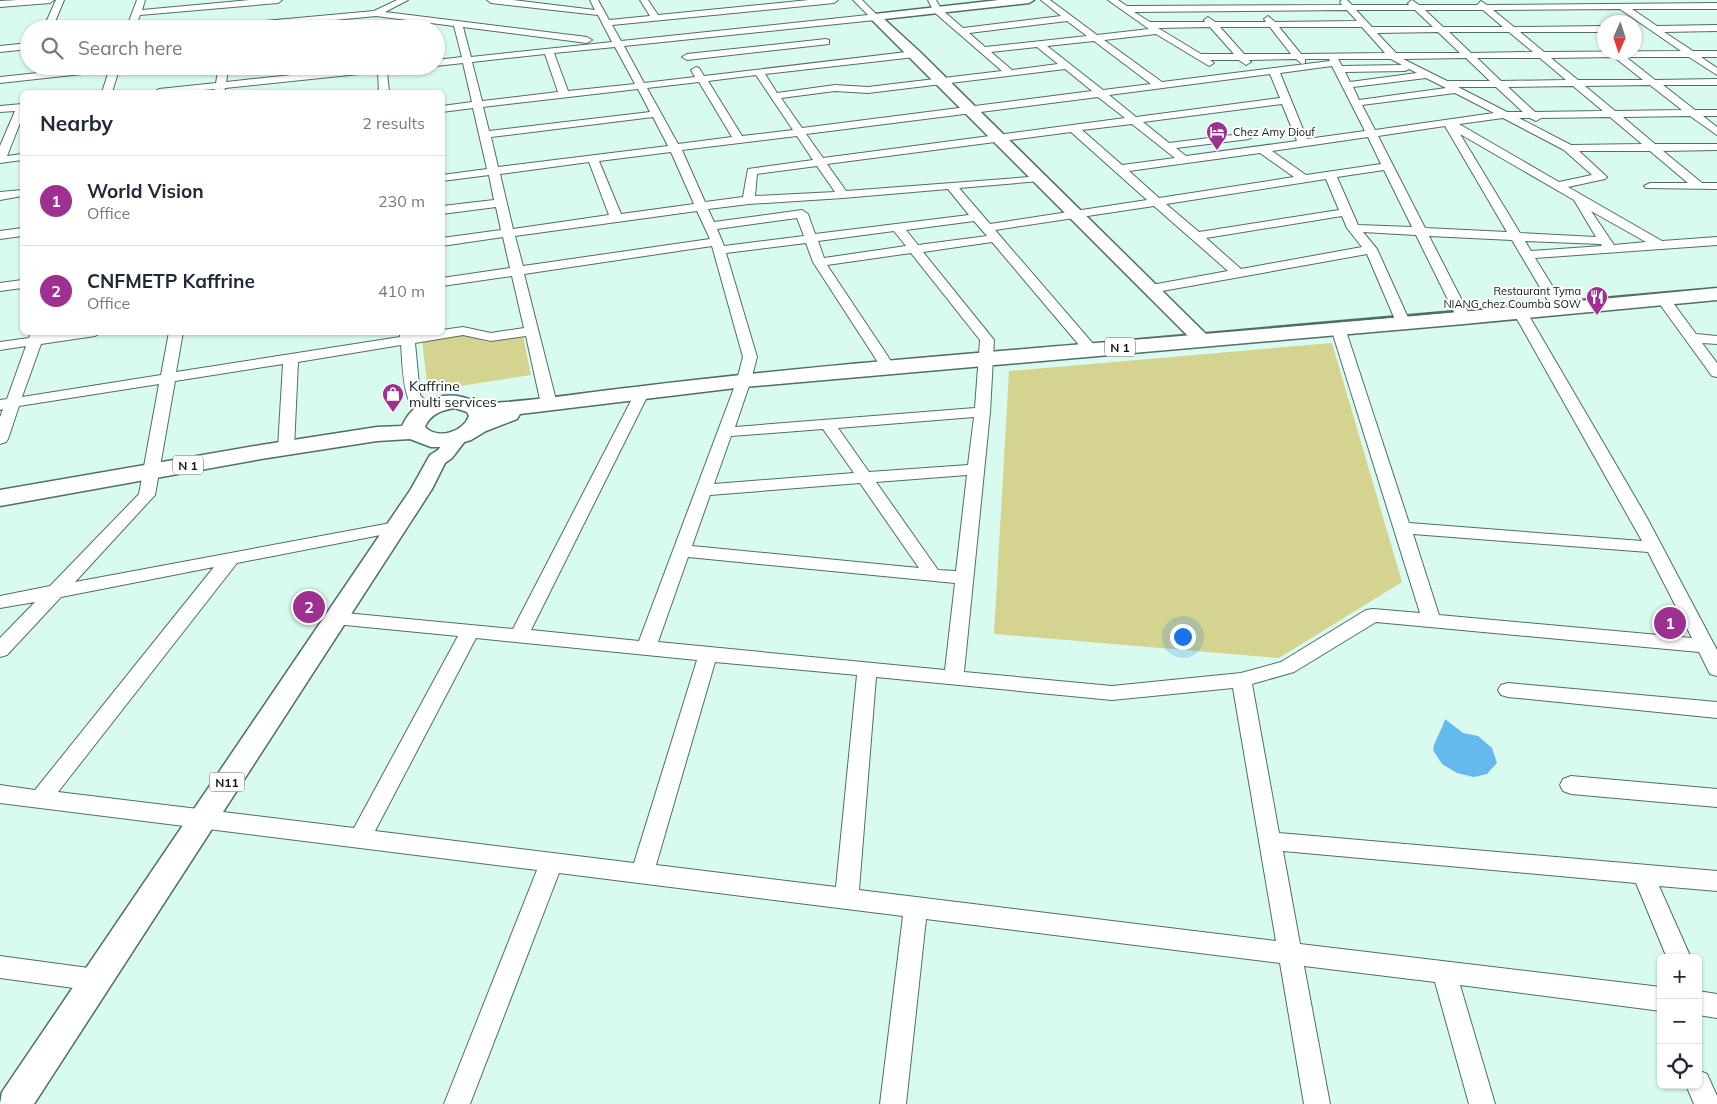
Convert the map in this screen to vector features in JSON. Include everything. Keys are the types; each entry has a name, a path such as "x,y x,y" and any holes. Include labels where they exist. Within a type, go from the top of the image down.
{"highway":[{"name":"N 1","path":"471,424 523,407 744,380 1464,318 1717,294"},
{"path":"455,402 473,405 471,424 424,432 440,404 455,402"},
{"name":"N 1","path":"0,498 286,448 377,434 424,432"}],"main road":[{"path":"875,17 935,5 1029,0"},
{"path":"875,17 1202,340"},
{"name":"N11","path":"14,1104 421,489 424,432"}],"street":[{"path":"0,4 50,0"},
{"path":"51,20 60,0"},
{"path":"133,20 141,0"},
{"path":"233,15 278,0"},
{"path":"375,0 377,17"},
{"path":"377,17 404,0"},
{"path":"491,0 601,13"},
{"path":"510,30 562,0"},
{"path":"594,0 675,148 719,246 750,357 744,380 646,648"},
{"path":"644,0 656,18"},
{"path":"445,62 675,38 795,2 834,0"},
{"path":"857,0 875,17"},
{"path":"1045,0 1160,86"},
{"path":"1112,0 1230,77"},
{"path":"1191,0 1256,74"},
{"path":"1544,0 1597,40"},
{"path":"1613,0 1717,72"},
{"path":"1684,0 1709,16"},
{"path":"1124,9 1198,8 1256,4 1412,3 1552,6 1717,6"},
{"path":"1412,3 1601,177 1557,186"},
{"path":"1480,3 1699,186"},
{"path":"1256,4 1307,67"},
{"path":"1345,4 1392,55 1413,68 1568,148 1717,147"},
{"path":"935,5 1010,73"},
{"path":"136,13 233,15 274,20"},
{"path":"347,20 377,17 418,20"},
{"path":"606,23 656,18 810,24 875,17"},
{"path":"962,31 1069,18"},
{"path":"445,22 618,44"},
{"path":"458,23 549,404"},
{"path":"810,24 834,52"},
{"path":"1148,25 1273,25 1441,30 1597,29"},
{"path":"1642,29 1717,28"},
{"path":"984,50 1157,31"},
{"path":"675,38 739,140"},
{"path":"1039,44 1184,160"},
{"path":"0,49 20,47"},
{"path":"548,51 564,94"},
{"path":"445,109 758,72 834,52"},
{"path":"687,57 834,52 914,54"},
{"path":"445,178 1392,55 1597,53"},
{"path":"1642,53 1717,54"},
{"path":"1199,58 1298,56 1335,63 1413,68"},
{"path":"1623,60 1717,132"},
{"path":"1335,63 1464,318"},
{"path":"775,96 835,88 871,93 941,81 1067,66"},
{"path":"1274,71 1303,143"},
{"path":"758,72 843,194"},
{"path":"23,81 26,75"},
{"path":"0,80 23,81 63,75"},
{"path":"108,90 113,75"},
{"path":"220,89 222,75"},
{"path":"305,75 305,81"},
{"path":"200,90 305,81 341,75"},
{"path":"383,75 384,90"},
{"path":"1346,85 1428,75"},
{"path":"1444,84 1717,82"},
{"path":"1356,103 1456,90"},
{"path":"749,200 752,171 1286,100"},
{"path":"0,109 18,106 17,132 0,160"},
{"path":"484,135 656,114"},
{"path":"1120,169 1370,132 1503,115 1717,114"},
{"path":"1447,122 1658,245"},
{"path":"1447,122 1559,308"},
{"path":"1074,129 1238,273"},
{"path":"1168,146 1249,136"},
{"path":"1262,149 1304,179"},
{"path":"0,160 20,157"},
{"path":"593,159 616,217"},
{"path":"819,262 914,249 1076,214 1387,166"},
{"path":"1330,175 1352,228 1371,249 1403,322"},
{"path":"445,242 701,205 1040,178"},
{"path":"951,186 1090,349"},
{"path":"1650,186 1717,186"},
{"path":"0,196 20,193"},
{"path":"1577,198 1608,245"},
{"path":"445,210 501,203"},
{"path":"1196,236 1346,212"},
{"path":"710,226 802,214 819,262 888,367"},
{"path":"445,282 719,246 811,239 978,217"},
{"path":"897,228 987,340 982,412 954,677"},
{"path":"1352,228 1516,237 1608,245 1658,245 1717,241"},
{"path":"0,235 20,232"},
{"path":"1527,255 1608,245"},
{"path":"1151,289 1371,249"},
{"path":"0,287 20,284"},
{"path":"1663,299 1717,373"},
{"path":"1520,312 1603,454 1717,669"},
{"path":"1338,328 1432,621"},
{"path":"445,333 463,331 492,337 532,331"},
{"path":"0,346 37,337 60,335"},
{"path":"0,650 147,495 175,335"},
{"path":"6,404 291,358 407,336 413,395 424,432"},
{"path":"0,439 6,404 37,337"},
{"path":"1692,338 1717,340"},
{"path":"286,448 291,358"},
{"path":"519,635 642,393"},
{"path":"725,432 982,412"},
{"path":"827,424 933,575"},
{"path":"704,490 976,469"},
{"path":"0,602 396,527"},
{"path":"1402,528 1652,547"},
{"path":"681,551 964,578"},
{"path":"40,799 232,557"},
{"path":"335,618 1112,692 1241,680 1286,667 1373,615 1704,646"},
{"path":"360,838 470,631"},
{"path":"642,874 708,654"},
{"path":"847,898 867,669"},
{"path":"1241,680 1317,1104"},
{"path":"1508,690 1717,710"},
{"path":"1571,785 1717,798"},
{"path":"0,794 1657,999"},
{"path":"1270,841 1717,880"},
{"path":"457,1104 551,862"},
{"path":"1644,874 1677,954"},
{"path":"893,1104 916,907"},
{"path":"0,967 96,980"},
{"path":"1444,972 1482,1104"},
{"path":"1702,1004 1717,1006"}],"green space":[{"path":"460,334 488,342 523,336 531,375 428,391 422,340"},
{"path":"1332,343 1402,582 1279,658 994,634 1009,371"}],"water":[{"path":"1445,719 1463,733 1478,736 1492,748 1497,763 1487,774 1474,777 1457,773 1442,764 1433,750"}],"place":[{"name":"Chez Amy Diouf","path":"1217,151"},
{"name":"Restaurant Tyma NIANG chez Coumba SOW","path":"1597,316"},
{"name":"Kaffrine multi services","path":"393,413"},
{"name":"CNFMETP Kaffrine","path":"309,607"},
{"name":"World Vision","path":"1670,623"}]}
